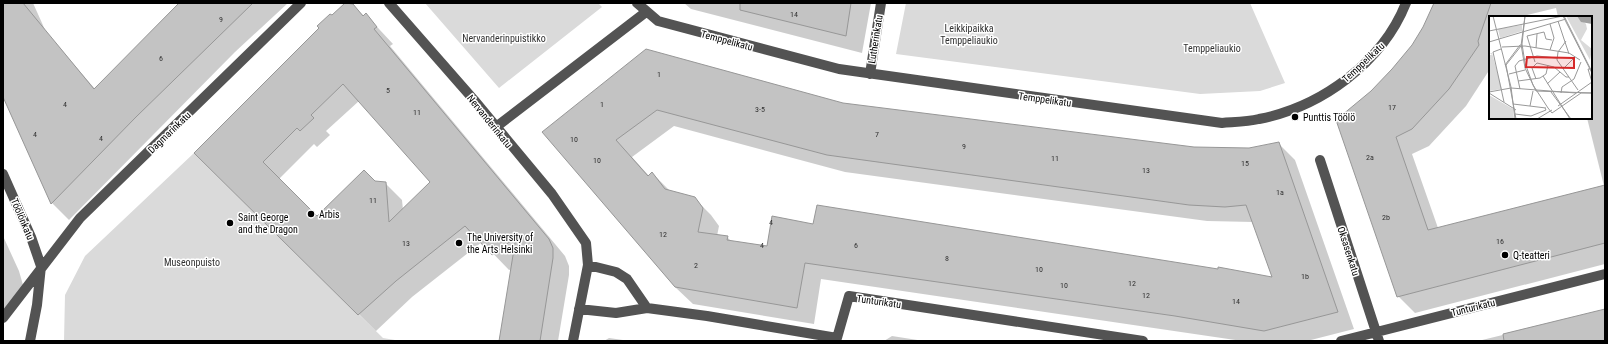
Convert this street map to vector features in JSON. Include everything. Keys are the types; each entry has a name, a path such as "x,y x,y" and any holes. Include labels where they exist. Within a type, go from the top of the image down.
{"street":[{"name":"Dagmarinkatu","path":"3,318 80,218 301,3"},
{"name":"Nervanderinkatu","path":"389,3 474,100 552,194 586,243 588,265"},
{"name":"Temppelikatu","path":"637,3 658,21 834,68 1195,120 1222,122 1258,120 1300,106 1339,85 1365,63 1386,41 1401,16 1406,3"},
{"name":"Lutherinkatu","path":"870,74 881,3"},
{"path":"496,127 646,12"},
{"name":"Oksasenkatu","path":"1320,160 1378,336"},
{"name":"Töölönkatu","path":"3,174 42,266"},
{"path":"573,341 588,265 616,272 627,279 647,308"},
{"path":"30,341 37,305 42,266"},
{"name":"Tunturikatu","path":"1341,341 1378,336 1605,274"},
{"name":"Tunturikatu","path":"579,309 616,313 647,308 707,316 837,338 848,296 1143,341"}],"green space":[{"name":"Nervanderinpuistikko","path":"425,3 598,3 602,7 499,88"},
{"name":"Temppeliaukio","path":"906,3 1250,3 1285,83 1260,91 1200,94 896,54"},
{"name":"Museonpuisto","path":"194,153 383,338 401,341 64,341 65,295 85,256"}],"building":[{"path":"3,3 23,3 94,89 179,3 253,3 136,117 51,204 3,97"},
{"path":"345,3 353,4 363,16 366,13 377,27 374,29 549,239 553,248 553,258 540,341 499,341 516,237 492,255 465,226 396,281 358,315 194,153 319,28 317,26 330,14 332,15","holes":["343,84 430,182 389,222 386,182 375,181 364,170 317,216 263,162 297,128 300,131 314,118 311,115"]},
{"path":"740,3 851,3 846,36 740,10"},
{"path":"1434,3 1491,3 1478,41 1479,45 1449,89 1412,129 1396,137 1428,230 1605,185 1605,243 1397,297 1336,120 1371,91 1392,69 1412,45 1423,27"},
{"path":"646,49 843,103 1194,147 1249,148 1279,142 1338,312 1264,331 1175,316 805,263 797,308 675,287 542,132","holes":["657,110 827,155 1189,205 1225,207 1246,205 1272,277 1218,267 1218,269 817,205 813,224 772,216 767,246 727,240 728,236 698,232 703,208 695,197 665,189 652,172 648,176 616,140"]},
{"path":"1605,309 1605,341 1504,341 1503,334"}],"place":[{"name":"Punttis Töölö","path":"1295,117"},
{"name":"Arbis","path":"311,214"},
{"name":"Saint George and the Dragon","path":"230,223"},
{"name":"The University of the Arts Helsinki","path":"459,243"},
{"name":"Q-teatteri","path":"1505,255"}],"park label":[{"name":"Leikkipaikka Temppeliaukio","path":"969,34"}]}
